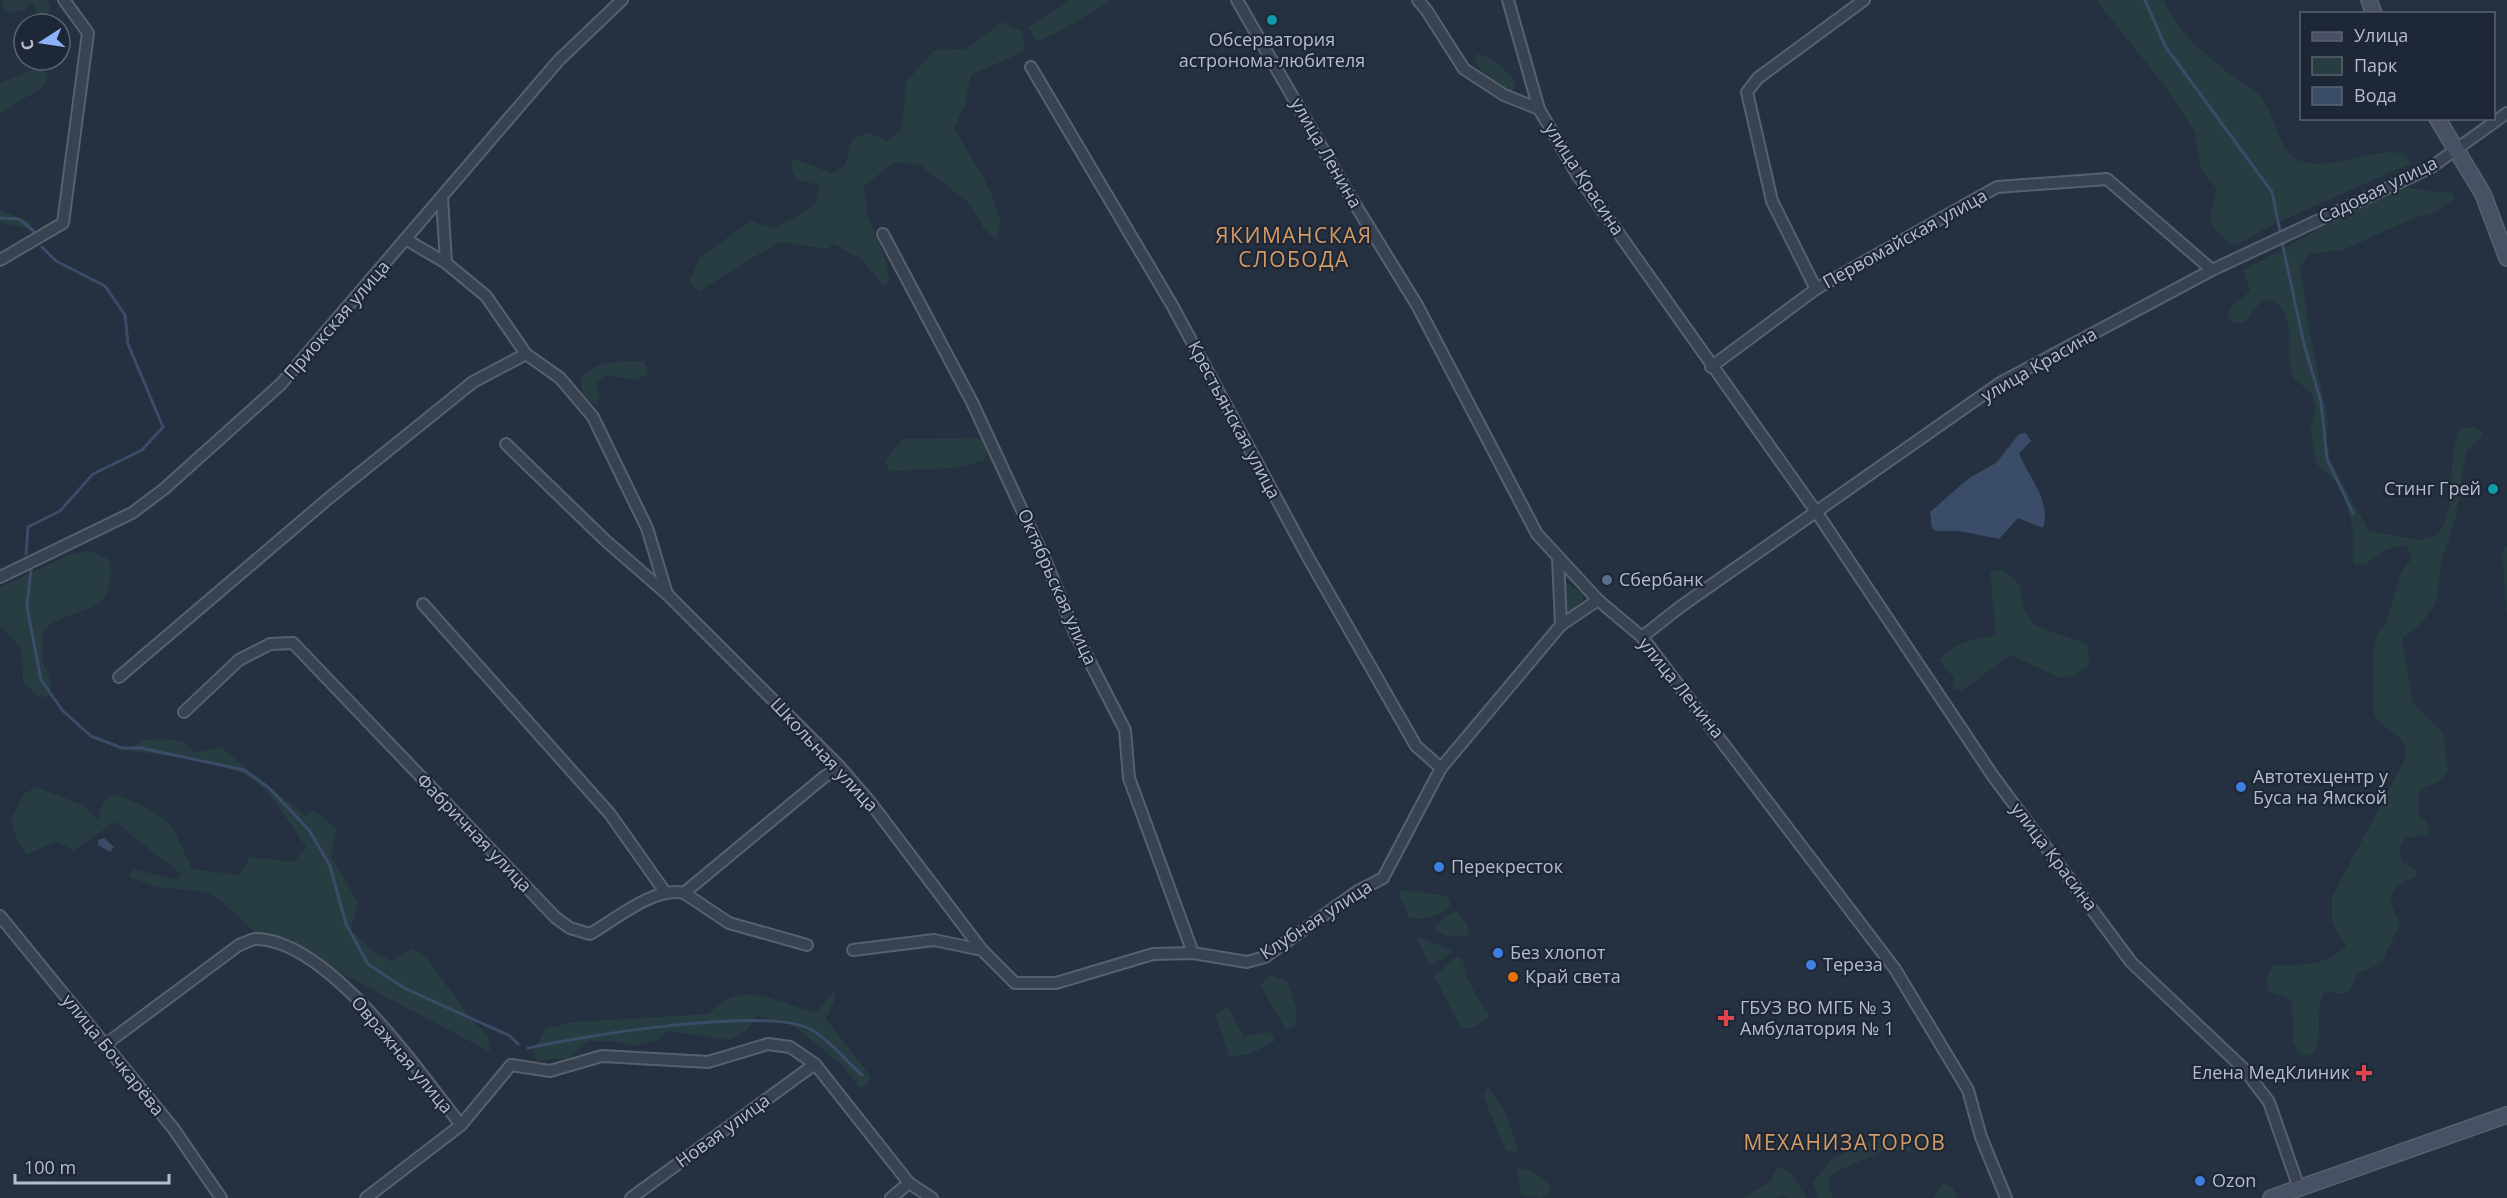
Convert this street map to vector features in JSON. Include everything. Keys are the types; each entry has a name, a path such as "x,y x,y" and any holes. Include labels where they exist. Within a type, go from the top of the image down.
{"main road":[{"path":"2438,120 2458,148 2483,194 2507,258"},
{"path":"2271,1198 2507,1115"}],"street":[{"path":"0,260 63,223 88,33 64,0"},
{"name":"Приокская улица","path":"0,578 132,513 164,489 281,384 407,240 559,60 622,0"},
{"name":"улица Ленина","path":"1237,0 1348,193 1417,305 1537,534 1598,600 1642,638 1895,969 1968,1090 1981,1137 2006,1198"},
{"name":"улица Красина","path":"1418,0 1428,11 1464,69 1504,94 1539,110"},
{"name":"улица Красина","path":"1508,0 1539,110 1578,176 1711,367 1817,513 1993,776 2131,962 2244,1069 2269,1102 2299,1188"},
{"name":"Первомайская улица","path":"1816,289 1772,201 1747,92 1758,78 1864,0"},
{"name":"Крестьянская улица","path":"1031,67 1172,305 1309,559 1416,746 1441,768"},
{"name":"Садовая улица","path":"2275,240 2430,168 2507,113"},
{"name":"Первомайская улица","path":"1711,367 1816,289 1997,187 2066,180 2107,179 2212,270"},
{"path":"442,198 446,263"},
{"name":"Октябрьская улица","path":"883,234 972,402 1046,562 1075,633 1125,730 1129,778 1192,952"},
{"path":"119,677 329,498 473,382 526,354 486,296 446,263 407,240"},
{"name":"улица Красина","path":"1642,638 1680,607 2000,383 2212,270 2275,240"},
{"name":"Школьная улица","path":"526,354 560,378 593,417 646,528 667,594"},
{"name":"Школьная улица","path":"506,444 606,541 667,594 840,767 870,802 981,950 1015,983"},
{"path":"1558,557 1561,625"},
{"name":"Клубная улица","path":"1015,983 1056,983 1153,954 1192,952 1246,962 1265,957 1358,891 1383,878 1441,768 1561,625 1598,600"},
{"path":"423,604 610,814 665,892"},
{"name":"Фабричная улица","path":"184,712 239,660 270,644 293,643 556,918 570,928 590,934 624,912 665,892 684,892"},
{"path":"807,945 729,923 684,892 824,777 840,767"},
{"name":"улица Бочкарёва","path":"0,916 22,946 106,1044 173,1128 221,1198"},
{"name":"Овражная улица","path":"106,1044 239,945 255,939 279,943 310,957 370,1012 461,1125 511,1065 550,1071 602,1056 708,1062 768,1044 789,1047 815,1064 909,1184 932,1198"},
{"path":"853,950 934,940 981,950"},
{"name":"Новая улица","path":"631,1198 815,1064"},
{"path":"366,1198 461,1125"},
{"path":"891,1198 909,1184"}],"green space":[{"path":"4,0 46,0 50,5 49,12 38,12 33,2 23,10 9,14 1,4"},
{"path":"1071,0 1112,0 1066,28 1037,41 1028,27"},
{"path":"2096,0 2164,0 2176,22 2194,43 2260,96 2281,140 2290,155 2296,159 2323,164 2392,152 2405,154 2411,163 2272,225 2235,246 2218,233 2211,222 2217,189 2201,170 2195,132 2163,84"},
{"path":"1002,22 1023,32 1025,51 971,75 965,105 954,128 989,188 1001,221 997,239 984,229 970,204 920,165 896,162 864,185 867,214 885,259 890,282 884,286 861,259 834,244 827,249 779,242 699,291 689,282 700,257 751,221 773,228 802,214 817,201 819,185 796,180 791,166 793,158 832,173 845,165 852,139 869,132 887,142 902,129 906,82 934,50 966,49"},
{"path":"1477,54 1494,61 1508,73 1515,83 1514,92 1495,84 1481,70 1474,59"},
{"path":"27,72 45,72 49,77 40,89 0,113 0,83"},
{"path":"2396,186 2449,192 2454,195 2453,200 2433,213 2412,219 2343,250 2310,254 2300,266 2311,340 2328,419 2327,444 2331,462 2369,531 2420,540 2437,535 2443,526 2450,505 2453,450 2458,432 2474,427 2484,434 2466,452 2456,517 2441,564 2436,603 2422,623 2402,638 2413,703 2443,733 2448,772 2436,783 2422,789 2420,794 2418,814 2427,822 2429,834 2406,838 2399,848 2402,861 2417,871 2416,876 2399,885 2392,894 2391,900 2400,924 2381,964 2359,973 2349,991 2344,994 2328,992 2323,994 2316,1046 2313,1053 2303,1056 2298,1053 2293,1042 2292,1000 2268,991 2266,978 2273,965 2321,961 2330,958 2346,946 2332,923 2332,897 2406,757 2401,740 2378,720 2374,713 2374,647 2377,634 2385,625 2401,573 2412,558 2407,546 2401,546 2384,551 2365,565 2354,564 2353,533 2344,499 2335,481 2319,467 2315,457 2311,429 2315,409 2314,401 2292,374 2289,332 2284,312 2278,304 2269,299 2259,304 2245,323 2234,323 2227,316 2231,307 2250,291 2243,271"},
{"path":"0,210 31,222 32,230 0,222"},
{"path":"628,361 644,362 649,374 636,380 605,375 597,383 599,398 596,406 583,395 581,379 591,370 601,365"},
{"path":"902,439 984,439 990,450 983,461 955,468 889,471 885,461"},
{"path":"2507,545 2507,619 2502,551"},
{"path":"91,551 110,560 107,593 100,602 56,621 44,630 42,658 52,685 49,696 38,698 23,681 22,649 0,625 0,587 69,555"},
{"path":"2002,569 2019,584 2024,610 2034,625 2087,644 2090,666 2073,676 2061,678 2010,655 1963,690 1953,689 1954,678 1939,660 1951,649 1965,642 1996,636 1990,572"},
{"path":"1568,583 1583,594 1584,599 1567,615 1564,613 1565,585"},
{"path":"142,740 182,741 196,753 220,747 306,816 313,810 337,829 331,857 358,902 351,930 373,951 392,961 412,949 426,957 470,1018 488,1036 490,1052 337,971 269,946 222,902 207,892 158,887 129,877 133,869 177,880 181,874 115,822 73,851 56,841 27,855 18,842 11,820 24,794 36,787 83,805 98,819 103,803 114,794 147,808 169,824 192,869 239,875 250,857 294,862 306,847 275,802 252,779 227,768 210,764 127,751"},
{"path":"1403,890 1448,896 1451,905 1431,917 1419,919 1408,917 1399,893"},
{"path":"1457,911 1468,926 1469,934 1465,937 1447,936 1433,929 1444,918"},
{"path":"1416,936 1451,950 1452,953 1430,966"},
{"path":"1456,958 1461,958 1466,968 1465,975 1483,1007 1488,1011 1488,1017 1469,1028 1461,1028 1434,976"},
{"path":"1271,975 1287,981 1297,1008 1295,1026 1286,1030 1260,985"},
{"path":"834,992 836,997 826,1019 871,1077 866,1086 859,1087 843,1066 793,1025 758,1016 747,1030 729,1040 669,1031 657,1040 634,1046 613,1041 589,1041 569,1058 536,1061 534,1050 545,1029 573,1022 709,1014 734,997 747,995 773,999 816,1012"},
{"path":"1228,1007 1244,1036 1272,1032 1275,1041 1250,1054 1230,1057 1215,1014"},
{"path":"1488,1087 1507,1115 1518,1151 1506,1151 1483,1096"},
{"path":"1893,1130 1912,1149 1909,1154 1892,1147 1831,1174 1828,1186 1833,1198 1818,1198 1813,1183 1830,1160"},
{"path":"1778,1166 1790,1172 1807,1198 1788,1198 1784,1195 1776,1198 1742,1198 1770,1182"},
{"path":"1517,1168 1540,1177 1551,1188 1549,1195 1541,1198 1521,1195"},
{"path":"1943,1183 1953,1188 1957,1198 1934,1198"}],"water":[{"path":"2026,433 2031,441 2019,453 2042,499 2045,518 2043,528 2018,518 1999,539 1959,531 1936,531 1932,528 1930,512 1969,478 1996,463 2019,434"},
{"path":"104,838 114,847 110,852 98,845 98,840"}],"waterway":[{"path":"2145,0 2165,46 2272,192 2280,231"},
{"path":"0,218 19,219 36,233"},
{"path":"2282,242 2304,344 2321,402 2327,459 2353,513"},
{"path":"26,554 28,527 60,511 93,474 142,450 163,427 128,344 125,315 105,286 56,261 42,247"},
{"path":"31,569 27,607 41,680 63,711 91,736 122,748 141,748 244,770 268,787 309,830 330,866 346,924 368,964 404,988 510,1036 518,1044"},
{"path":"528,1048 672,1025 755,1021 787,1023 817,1033 862,1075"}],"place":[{"name":"Обсерватория астронома-любителя","path":"1272,20"},
{"name":"Стинг Грей","path":"2493,489"},
{"name":"Сбербанк","path":"1607,580"},
{"name":"Автотехцентр у Буса на Ямской","path":"2241,787"},
{"name":"Перекресток","path":"1439,867"},
{"name":"Без хлопот","path":"1498,953"},
{"name":"Тереза","path":"1811,965"},
{"name":"Край света","path":"1513,977"},
{"name":"ГБУЗ ВО МГБ № 3 Амбулатория № 1","path":"1726,1018"},
{"name":"Елена МедКлиник","path":"2364,1073"},
{"name":"Ozon","path":"2200,1181"}],"district":[{"name":"ЯКИМАНСКАЯ СЛОБОДА","path":"1294,248"},
{"name":"МЕХАНИЗАТОРОВ","path":"1845,1143"}]}
